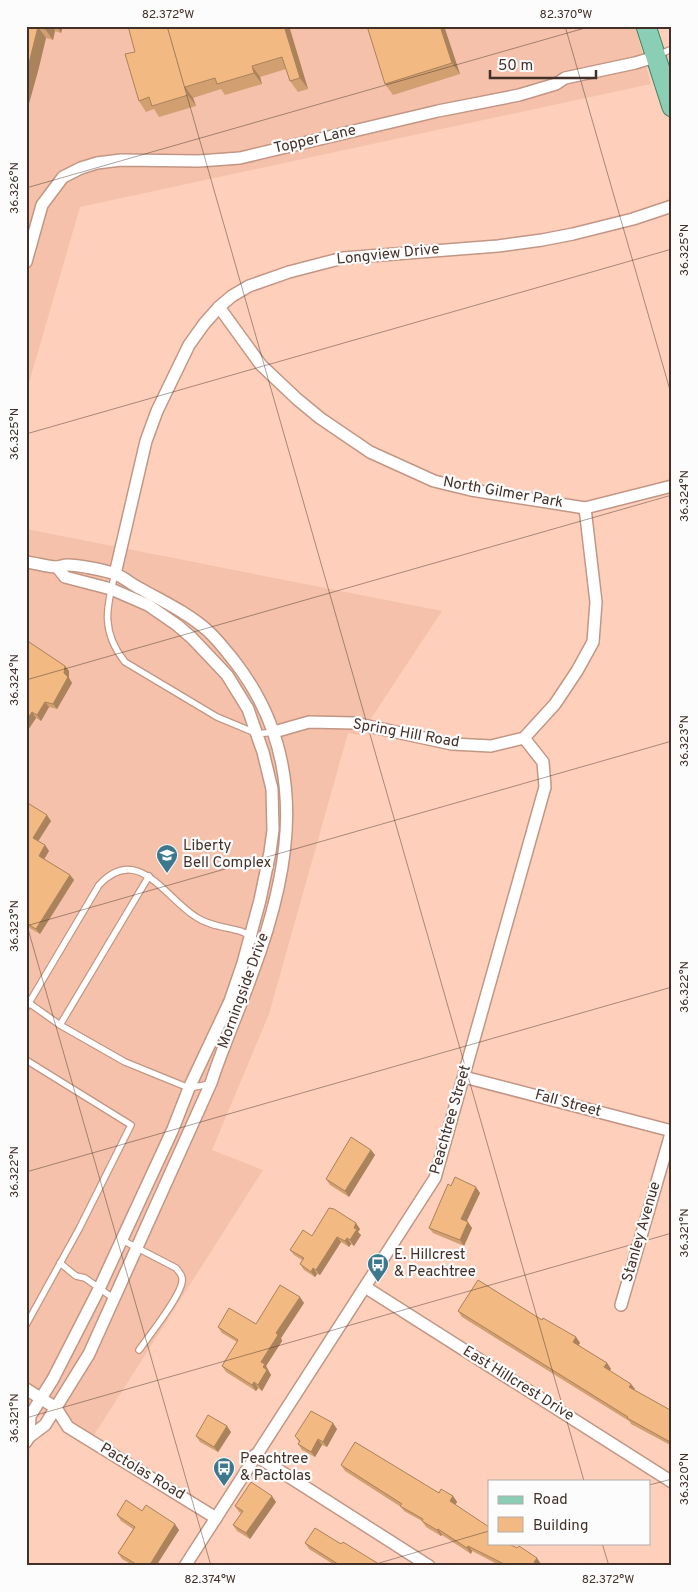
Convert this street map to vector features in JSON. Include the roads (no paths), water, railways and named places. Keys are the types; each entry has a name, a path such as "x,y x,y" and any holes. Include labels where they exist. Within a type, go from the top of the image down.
{"main road":[{"path":"646,26 663,53 666,86 672,107"}],"street":[{"name":"Topper Lane","path":"26,262 42,206 63,177 81,168 98,163 121,160 240,158 438,111 519,95 556,84 565,78 635,63 663,53"},
{"name":"Longview Drive","path":"115,574 146,441 157,411 189,345 204,324 232,296 250,286 289,272 343,258 498,246 542,240 616,223 672,206"},
{"name":"North Gilmer Park","path":"219,307 261,365 320,418 370,452 434,481 471,490 585,508 672,486"},
{"path":"524,738 555,704 577,671 593,642 596,602 585,508"},
{"path":"26,562 57,567"},
{"name":"Morningside Drive","path":"65,564 115,574 183,612 208,631 244,674 264,708 274,732 286,787 287,832 284,861 263,945 224,1044 211,1083 88,1354 45,1425 28,1440 28,1415 41,1398 66,1355 99,1289 230,1001 250,937 266,871 273,830 270,780 258,734 248,709 227,675 203,648 177,625 148,605 111,589 65,576 57,567 65,564"},
{"name":"Spring Hill Road","path":"274,732 309,722 354,723 452,744 491,746 524,738"},
{"name":"Peachtree Street","path":"185,1566 435,1178 545,787 543,762 524,738"},
{"name":"Fall Street","path":"464,1077 672,1131"},
{"name":"Stanley Avenue","path":"621,1305 672,1131"},
{"name":"East Hillcrest Drive","path":"365,1287 672,1482"},
{"name":"Pactolas Road","path":"26,1389 56,1408 68,1426 216,1518"},
{"name":"Pactolas Road","path":"28,1415 45,1425 68,1426"},
{"path":"256,1455 429,1566"}],"lane":[{"path":"115,574 107,608 109,632 115,649 125,662 216,717 258,734 274,732"},
{"path":"211,1083 189,1088 124,1062 28,1006 100,885 108,876 118,871 136,870 149,876 197,918 242,932 263,945"},
{"path":"60,1025 149,876"},
{"path":"26,1060 132,1125 26,1324"},
{"path":"122,1240 176,1268 181,1275 182,1281 179,1292 139,1350"},
{"path":"60,1263 76,1276 85,1278 113,1298"}],"place":[{"name":"Liberty Bell Complex","path":"167,874"},
{"name":"E. Hillcrest & Peachtree","path":"378,1283"},
{"name":"Peachtree & Pactolas","path":"224,1487"}]}
